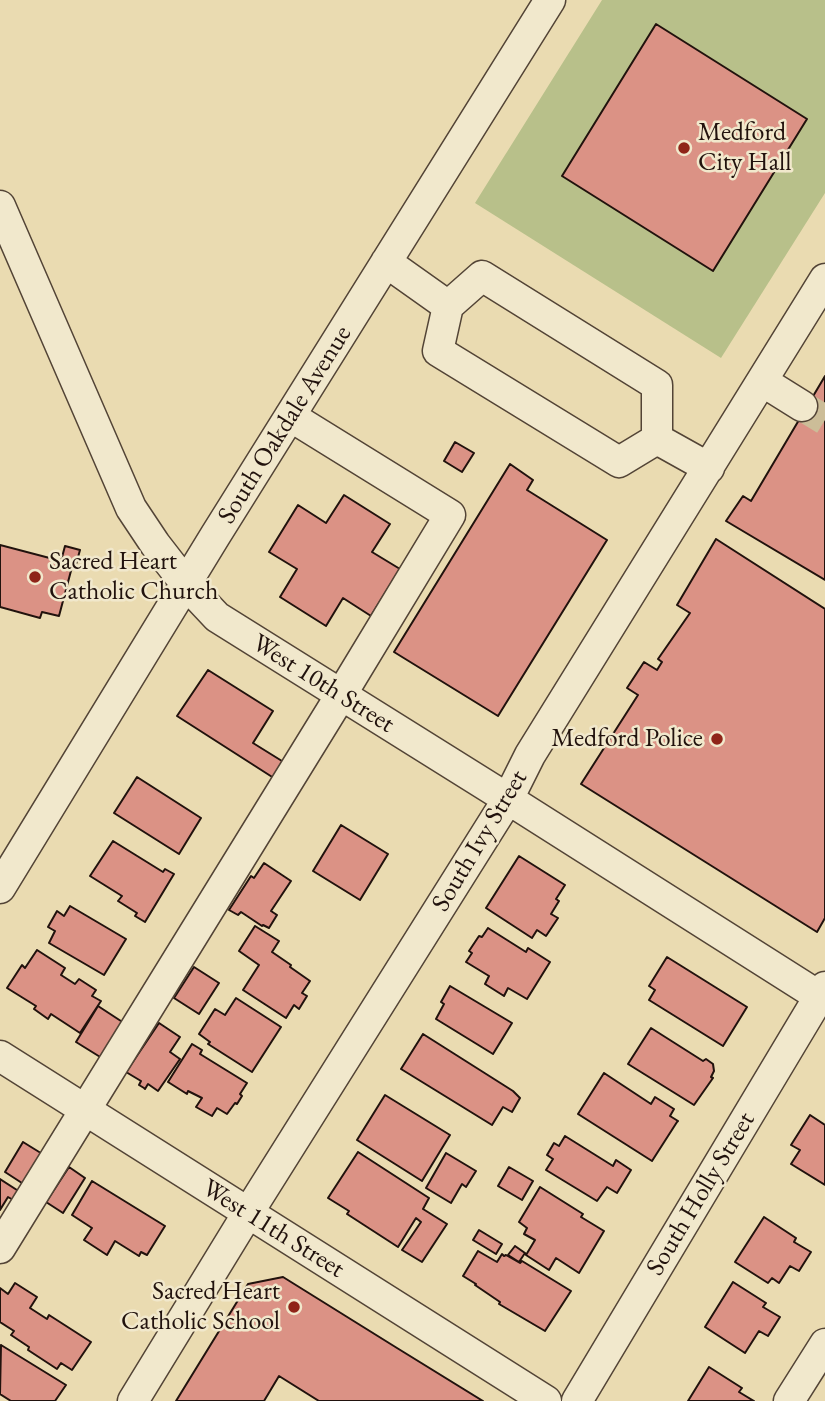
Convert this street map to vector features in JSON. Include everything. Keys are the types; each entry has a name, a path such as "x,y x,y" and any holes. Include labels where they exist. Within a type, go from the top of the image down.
{"street":[{"name":"South Oakdale Avenue","path":"0,888 550,0"},
{"name":"West 10th Street","path":"0,206 131,508 186,584 217,617 823,995"},
{"path":"386,262 448,306"},
{"path":"482,276 657,385 657,439 619,462 438,351 448,306 482,276"},
{"name":"South Ivy Street","path":"133,1401 509,799 530,755 825,279"},
{"path":"762,381 802,406"},
{"path":"0,1248 450,515 290,416"},
{"path":"657,439 709,468"},
{"name":"South Holly Street","path":"577,1401 823,995"},
{"name":"West 11th Street","path":"0,1056 546,1401"},
{"path":"789,1401 825,1344"}],"green space":[{"path":"602,0 825,0 825,193 721,358 475,203"}],"building":[{"name":"Medford City Hall","path":"656,24 807,119 713,271 562,176"},
{"path":"825,376 825,580 726,521 743,496 751,501"},
{"path":"455,442 474,453 462,472 444,461"},
{"path":"510,464 533,480 527,490 607,540 498,716 394,652"},
{"path":"344,495 390,524 372,552 400,569 371,616 343,598 326,626 280,597 297,569 269,552 298,505 326,523"},
{"name":"Medford Police","path":"716,539 825,609 825,918 817,932 581,784 638,695 627,688 644,662 657,670 662,662 658,659 690,613 677,605"},
{"name":"Sacred Heart Catholic Church","path":"0,545 61,561 65,546 80,550 75,568 72,567 59,616 42,612 40,618 0,607"},
{"path":"208,670 273,711 253,743 290,766 280,782 177,716"},
{"path":"137,777 201,818 179,854 114,813"},
{"path":"341,825 388,854 360,900 313,871"},
{"path":"113,841 163,872 165,869 174,874 145,922 135,916 137,913 118,901 122,896 90,876"},
{"path":"519,856 565,885 551,914 558,918 546,936 537,930 532,938 486,908"},
{"path":"264,863 291,881 271,911 277,915 269,928 241,912 238,915 229,910 251,876 254,878"},
{"path":"70,906 126,939 104,975 49,943 55,931 48,927 57,911 64,916"},
{"path":"255,926 279,941 272,952 310,981 302,993 307,996 299,1009 294,1005 286,1018 243,990 259,965 239,951"},
{"path":"488,928 526,952 528,948 550,962 527,999 508,988 504,996 485,984 489,976 466,962 472,953 469,951"},
{"path":"37,950 65,968 61,975 75,984 79,979 96,990 92,996 101,1001 80,1033 51,1014 48,1019 34,1009 36,1006 7,988 22,965 25,968"},
{"path":"667,957 747,1007 723,1046 649,1000 655,990 649,986"},
{"path":"194,967 219,983 199,1014 174,998"},
{"path":"450,986 512,1023 493,1054 436,1019"},
{"path":"236,998 281,1027 252,1072 208,1044 210,1042 199,1034 215,1009 225,1015"},
{"path":"98,1006 127,1025 105,1060 76,1042"},
{"path":"159,1023 180,1037 170,1052 180,1059 158,1091 148,1084 145,1089 139,1085 141,1081 126,1072"},
{"path":"651,1028 703,1061 706,1059 713,1064 713,1078 694,1105 628,1064"},
{"path":"423,1034 513,1091 520,1098 512,1112 503,1107 492,1125 401,1069"},
{"path":"192,1044 202,1050 200,1054 247,1083 237,1104 235,1103 227,1114 217,1108 212,1116 196,1107 202,1098 188,1091 187,1094 168,1082"},
{"path":"604,1073 651,1104 655,1097 674,1109 670,1116 678,1121 652,1161 578,1114"},
{"path":"385,1095 450,1135 422,1181 357,1140"},
{"path":"810,1115 825,1125 825,1185 791,1164 800,1150 791,1145"},
{"path":"565,1136 613,1166 616,1160 631,1170 617,1193 607,1187 597,1201 546,1170 553,1159 547,1155 554,1143 559,1146"},
{"path":"23,1142 44,1155 25,1185 5,1172"},
{"path":"358,1152 429,1198 423,1209 447,1224 422,1262 402,1250 421,1222 416,1218 398,1247 347,1214 349,1211 328,1198"},
{"path":"446,1153 476,1171 466,1187 462,1184 451,1203 426,1188"},
{"path":"69,1167 85,1178 63,1213 46,1202"},
{"path":"509,1167 533,1181 522,1200 498,1186"},
{"path":"0,1179 20,1192 15,1201 8,1197 0,1210"},
{"path":"92,1181 165,1226 147,1255 141,1252 139,1256 115,1241 107,1255 84,1240 92,1228 72,1215"},
{"path":"540,1187 583,1214 581,1217 604,1231 579,1273 556,1258 549,1270 526,1255 535,1240 524,1234 527,1228 519,1222"},
{"path":"764,1217 796,1238 794,1242 811,1252 799,1271 790,1266 779,1283 772,1278 768,1283 735,1262"},
{"path":"479,1230 502,1244 496,1254 473,1240"},
{"path":"515,1246 525,1253 519,1262 508,1255"},
{"path":"478,1251 497,1262 502,1254 520,1263 522,1261 571,1291 545,1331 499,1304 500,1302 463,1276"},
{"path":"283,1277 483,1401 319,1401 279,1376 264,1401 176,1401 248,1284"},
{"path":"733,1282 766,1303 763,1307 780,1317 768,1336 759,1331 745,1353 705,1327"},
{"path":"15,1283 37,1297 30,1308 47,1319 49,1315 91,1342 72,1370 61,1363 57,1369 28,1350 29,1347 11,1335 14,1331 0,1322 0,1288 8,1294"},
{"path":"1,1345 66,1385 55,1401 11,1401 0,1394"},
{"path":"709,1367 742,1388 739,1392 754,1401 688,1401"}],"tunnel":[{"path":"802,406 825,420"}],"place":[{"name":"Medford City Hall","path":"684,148"},
{"name":"Sacred Heart Catholic Church","path":"35,577"},
{"name":"Medford Police","path":"717,739"},
{"name":"Sacred Heart Catholic School","path":"294,1307"}]}
